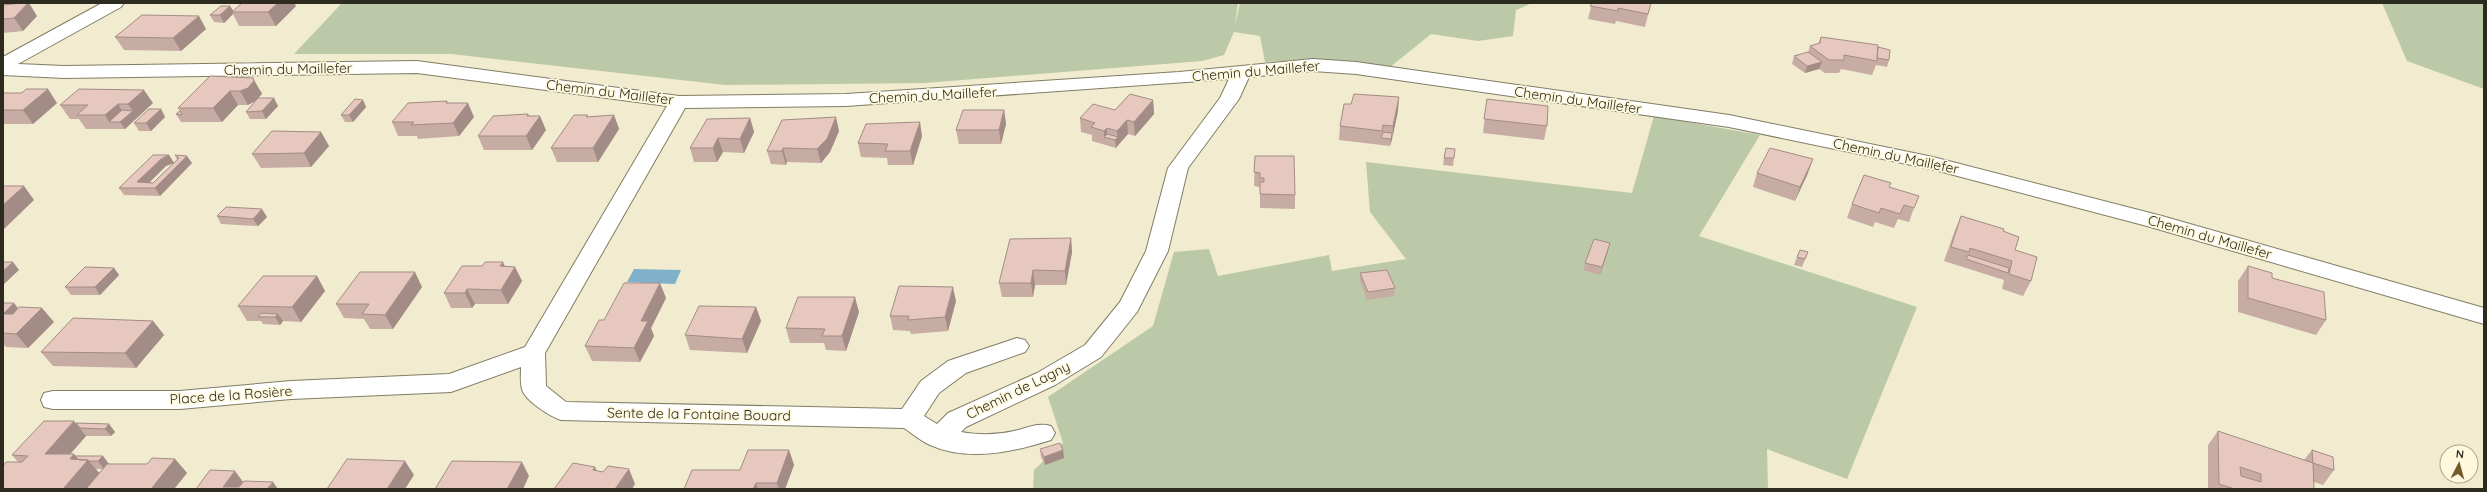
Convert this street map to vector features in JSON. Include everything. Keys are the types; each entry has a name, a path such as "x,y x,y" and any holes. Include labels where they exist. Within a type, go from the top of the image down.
{"street":[{"path":"3,65 116,3"},
{"name":"Chemin du Maillefer","path":"3,69 64,72 417,67 679,102 846,100 983,92 1313,65 1356,68 1494,89 1729,121 1956,169 2154,221 2484,316"},
{"name":"Chemin de Lagny","path":"939,438 956,420 1046,379 1093,351 1129,306 1157,251 1178,168 1229,99 1242,72"},
{"path":"534,353 679,102"},
{"path":"1016,346 957,367 930,387 909,419 939,438 977,445 1013,441 1042,433"},
{"name":"Place de la Rosière","path":"53,400 180,400 291,390 450,383 534,353"},
{"name":"Sente de la Fontaine Bouard","path":"534,353 534,390 561,411 909,419"}],"green space":[{"path":"342,3 1238,3 1235,25 1240,3 1532,3 1516,10 1513,36 1478,41 1431,34 1389,68 1324,59 1265,62 1260,36 1234,32 1224,55 1202,61 925,83 725,85 451,54 294,54"},
{"path":"2382,3 2484,3 2484,89 2407,61"},
{"path":"1654,116 1760,135 1699,236 1917,307 1847,479 1767,449 1768,489 1033,489 1034,470 1063,443 1048,397 1153,326 1174,252 1209,249 1218,276 1329,255 1332,271 1406,259 1370,212 1366,162 1632,193"}],"water":[{"path":"634,269 681,270 675,284 627,282"}],"building":[{"path":"28,3 14,18 3,19 3,5"},
{"path":"242,3 278,3 268,12 232,12"},
{"path":"1592,3 1651,3 1648,14 1618,8 1618,11 1590,6"},
{"path":"221,6 230,6 220,15 210,15"},
{"path":"142,15 199,16 173,38 115,37"},
{"path":"1821,37 1878,45 1877,61 1844,55 1844,60 1829,60 1810,46 1820,43"},
{"path":"1878,47 1890,50 1889,60 1877,58"},
{"path":"1808,52 1822,62 1807,66 1794,56"},
{"path":"210,76 253,78 254,81 248,88 240,91 230,91 213,108 178,108"},
{"path":"26,89 48,89 23,110 3,110 3,93 22,93"},
{"path":"79,89 144,90 128,104 118,104 105,115 77,115 88,105 60,105"},
{"path":"1130,94 1153,100 1134,122 1127,120 1117,131 1107,128 1104,131 1091,127 1095,123 1080,118 1093,104 1115,110"},
{"path":"1354,94 1399,97 1393,126 1383,125 1382,131 1340,126 1344,104 1351,104"},
{"path":"258,98 274,98 262,111 246,112"},
{"path":"355,99 363,100 349,115 341,115"},
{"path":"1487,99 1548,106 1547,126 1484,119"},
{"path":"447,101 446,103 468,103 453,123 411,125 414,122 392,122 408,103"},
{"path":"149,109 161,109 146,123 134,123"},
{"path":"122,110 133,111 120,122 109,122"},
{"path":"963,110 1004,110 999,130 956,130"},
{"path":"180,111 182,115 176,114"},
{"path":"528,114 527,116 540,116 526,136 478,136 493,116"},
{"path":"574,115 588,115 586,117 614,115 593,148 551,148"},
{"path":"836,117 827,139 817,149 783,148 782,151 767,151 782,120"},
{"path":"750,118 740,139 718,138 713,148 690,148 707,119"},
{"path":"920,122 910,151 885,151 888,144 858,143 866,124"},
{"path":"272,131 321,132 304,153 252,154"},
{"path":"1383,132 1392,133 1391,139 1381,138"},
{"path":"1107,134 1118,137 1115,140 1104,137"},
{"path":"1446,148 1455,149 1454,158 1444,158"},
{"path":"1770,148 1813,159 1800,187 1757,173"},
{"path":"153,155 169,155 161,159 137,182 153,183 179,158 175,155 187,156 155,188 119,188"},
{"path":"1255,156 1294,156 1295,195 1260,194 1260,182 1264,182 1264,178 1260,178 1260,173 1254,172"},
{"path":"1864,175 1891,183 1889,187 1919,196 1914,208 1904,205 1900,214 1881,208 1879,213 1852,204"},
{"path":"3,186 24,186 3,205"},
{"path":"226,207 262,209 253,219 217,216"},
{"path":"1961,216 2004,229 2003,231 2019,237 2015,250 2037,257 2031,281 2009,274 2012,261 1970,248 1969,252 1951,247"},
{"path":"1071,238 1065,271 1033,270 1031,283 999,283 1010,239"},
{"path":"1594,239 1610,243 1602,267 1585,263"},
{"path":"1800,250 1808,252 1805,259 1797,257"},
{"path":"1968,255 2009,268 2008,273 1966,259"},
{"path":"3,262 13,262 3,271"},
{"path":"485,262 503,262 500,266 515,267 501,290 467,289 465,293 444,293 462,266 482,266"},
{"path":"2248,266 2272,273 2272,278 2324,292 2326,320 2248,298"},
{"path":"85,267 114,268 95,287 65,287"},
{"path":"1387,270 1395,288 1368,292 1360,273"},
{"path":"360,272 415,272 385,315 362,314 369,304 336,304"},
{"path":"263,276 317,276 292,307 238,306"},
{"path":"624,283 660,283 641,321 648,321 634,348 585,346 599,320 604,320"},
{"path":"899,286 953,287 945,317 908,320 909,316 890,316"},
{"path":"798,297 855,297 842,336 822,336 825,329 786,328"},
{"path":"3,303 14,303 3,314"},
{"path":"699,306 756,307 742,339 685,335"},
{"path":"19,307 42,308 16,334 3,333 3,314 13,314"},
{"path":"261,313 278,314 275,317 258,317"},
{"path":"73,318 153,321 125,353 41,352"},
{"path":"44,421 74,421 45,454 74,454 70,459 88,460 63,489 3,489 3,466 6,462 22,462 28,456 12,455"},
{"path":"76,423 109,424 105,429 80,428"},
{"path":"2218,431 2313,463 2314,489 2235,489 2219,484","holes":["2240,467 2261,474 2261,482 2241,476"]},
{"path":"1060,443 1063,450 1044,457 1040,449"},
{"path":"748,450 789,450 777,483 756,483 753,489 684,489 692,470 740,470"},
{"path":"2312,450 2333,457 2334,470 2313,463"},
{"path":"75,456 103,456 98,461 89,461 79,460"},
{"path":"152,458 175,459 151,489 86,489 107,464 147,464"},
{"path":"347,459 405,461 387,489 327,489"},
{"path":"452,461 522,462 507,489 435,489"},
{"path":"573,463 595,467 593,470 603,472 608,466 629,469 615,489 554,489"},
{"path":"210,470 235,471 223,487 239,487 244,481 273,482 267,489 196,489"}]}
